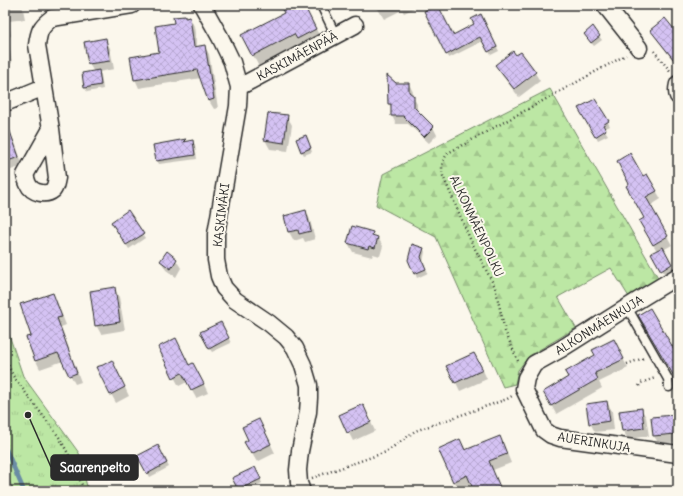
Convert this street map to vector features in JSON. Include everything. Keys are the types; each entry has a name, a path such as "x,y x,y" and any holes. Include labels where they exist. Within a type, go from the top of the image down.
{"street":[{"path":"51,129 37,45 38,33 44,24 52,18 132,5"},
{"name":"KASKIMÄKI","path":"202,5 219,34 232,62 239,87 238,106 216,234 216,260 219,276 224,288 235,300 269,323 291,342 303,365 309,385 309,398 308,412 300,451 300,487"},
{"path":"605,5 639,48"},
{"name":"KASKIMÄENPÄÄ","path":"239,87 355,26"},
{"path":"5,104 44,87"},
{"name":"ALKONMÄENKUJA","path":"525,383 534,364 561,349 678,276"},
{"name":"AUERINKUJA","path":"525,383 544,430 551,435 560,438 678,454"}],"lane":[{"path":"321,5 336,36"},
{"path":"627,307 668,378 669,387"}],"path":[{"path":"639,48 648,43 676,86"},
{"name":"ALKONMÄENPOLKU","path":"525,383 505,331 495,287 471,241 443,176 443,159 448,153 639,48"},
{"path":"627,364 654,354"},
{"path":"5,358 13,376 59,437 70,457 84,491"},
{"path":"639,386 641,383 647,381"},
{"path":"300,487 386,452 415,431 507,399 525,383"}],"green space":[{"path":"550,89 660,281 629,297 611,268 558,297 576,328 529,356 518,370 515,384 503,387 436,237 376,205 383,174"},
{"path":"5,323 23,376 79,453 88,491 14,491 5,473"}],"building":[{"path":"280,5 304,5 316,29 297,39 294,34 252,56 241,35 284,13"},
{"path":"438,5 453,35 474,24 471,19 481,14 497,47 488,52 480,37 446,55 424,11"},
{"path":"185,16 185,18 190,17 194,47 205,45 214,99 208,101 197,70 134,80 130,57 159,52 155,26 174,23 173,17"},
{"path":"665,18 678,34 678,65 650,30"},
{"path":"593,26 600,36 591,43 584,34"},
{"path":"106,38 110,61 88,64 84,42"},
{"path":"513,51 516,55 521,52 536,72 514,89 495,65"},
{"path":"99,70 101,85 84,88 82,73"},
{"path":"387,75 396,83 409,83 409,92 414,96 414,107 434,127 424,137 403,116 391,116 391,104 388,104"},
{"path":"595,99 609,121 603,125 606,130 595,137 578,108"},
{"path":"268,113 288,115 284,143 264,140"},
{"path":"5,123 7,123 19,157 5,162"},
{"path":"306,135 311,148 301,152 296,139"},
{"path":"186,139 183,142 193,140 195,155 156,161 153,145"},
{"path":"630,153 643,176 647,174 657,191 646,197 668,236 653,245 639,221 644,218 626,186 629,184 617,161"},
{"path":"128,210 144,234 126,245 111,222"},
{"path":"306,210 311,231 299,234 298,230 288,232 284,216"},
{"path":"352,226 373,232 372,235 378,237 375,248 369,246 368,249 347,243"},
{"path":"412,244 424,248 421,257 426,269 414,274 408,260"},
{"path":"663,247 672,264 661,271 651,253"},
{"path":"167,251 177,259 171,269 160,261"},
{"path":"115,287 120,322 95,326 90,291"},
{"path":"53,293 62,317 57,318 77,373 69,376 58,353 35,361 26,337 31,336 20,304"},
{"path":"650,308 678,356 678,383 638,315"},
{"path":"221,322 229,338 209,349 200,332"},
{"path":"176,338 189,365 193,363 204,384 191,390 182,373 173,378 158,347"},
{"path":"614,339 624,359 595,373 598,379 551,406 543,392 568,377 565,372 595,355 592,350"},
{"path":"474,353 483,370 455,383 446,366"},
{"path":"112,360 125,387 110,395 96,367"},
{"path":"607,401 610,421 589,424 586,404"},
{"path":"363,404 371,422 347,433 339,415"},
{"path":"642,408 644,428 622,431 619,411"},
{"path":"674,415 676,434 653,436 651,417"},
{"path":"259,419 271,444 251,454 244,442 248,440 242,427"},
{"path":"500,436 507,454 489,461 500,487 489,491 474,491 467,475 453,482 438,449 460,439 465,450"},
{"path":"158,445 167,463 147,474 137,456"},
{"path":"255,467 261,479 238,490 232,478"}],"waterway":[{"path":"5,447 24,491"}],"place":[{"name":"Saarenpelto","path":"28,415"}]}
